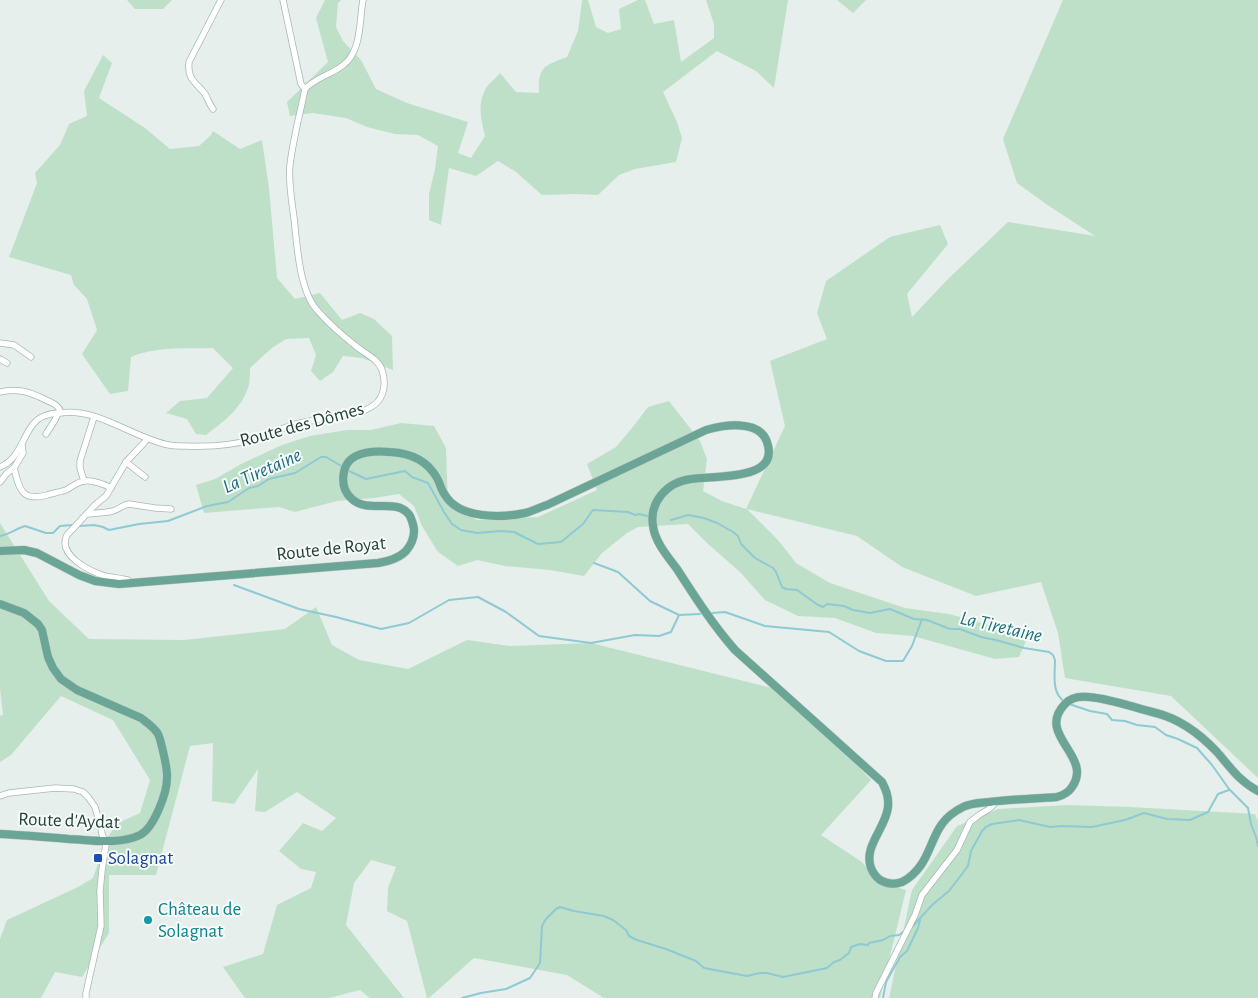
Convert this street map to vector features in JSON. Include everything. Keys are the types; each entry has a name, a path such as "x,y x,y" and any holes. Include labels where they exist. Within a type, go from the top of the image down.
{"main road":[{"name":"Route de Royat","path":"0,551 24,550 37,553 79,575 95,581 129,584 390,561 406,551 411,544 414,536 414,527 407,512 400,507 361,504 351,498 345,488 343,474 348,463 356,456 371,452 410,454 426,464 437,477 445,496 456,506 468,512 506,516 527,513 712,428 743,425 758,430 764,436 769,450 764,464 757,470 747,474 690,479 668,488 654,505 653,527 663,550 717,630 735,650 882,782 887,792 888,810 870,853 870,863 877,878 885,883 895,884 904,881 921,865 937,832 953,813 973,804 997,801"},
{"name":"Route d'Aydat","path":"0,604 24,613 38,624 42,630 48,657 61,679 77,690 141,718 158,734 168,775 167,787 163,798 148,828 142,834 129,839 106,841 0,834"},
{"path":"997,801 1057,797 1070,790 1075,783 1077,765 1060,739 1057,720 1059,711 1064,705 1069,700 1080,697 1102,699 1164,715 1188,727 1202,737 1239,778 1249,787 1258,791"}],"street":[{"path":"212,109 206,95 190,78 188,70 189,62 221,0"},
{"path":"283,0 301,84 305,89 310,83 343,66 352,55 358,43 362,0"},
{"name":"Route des Dômes","path":"0,467 14,457 32,426 39,419 59,413 76,412 94,417 147,439 170,446 225,445 252,440 299,423 357,413 374,405 381,399 384,389 384,378 381,368 374,359 329,324 315,308 304,286 293,207 290,166 305,89"},
{"path":"0,342 14,346 31,357"},
{"path":"0,359 7,363"},
{"path":"0,392 15,390 31,392 56,405 59,413 46,434"},
{"path":"84,481 80,461 94,417"},
{"path":"129,584 128,580 106,576 82,566 67,552 64,540 106,496 126,462 147,439"},
{"path":"0,482 14,468 23,453 22,445"},
{"path":"126,462 145,477"},
{"path":"14,468 18,485 27,496 37,498 62,491 84,481 111,488"},
{"path":"87,514 117,510 125,504 172,509"},
{"path":"0,796 9,793 55,788 74,789 88,797 95,807 106,844 100,891 101,926 86,998"},
{"path":"875,998 915,914 922,895 957,850 970,822 997,801"}],"green space":[{"path":"127,0 172,0 163,9 135,9"},
{"path":"325,0 341,0 338,3 336,27 343,41 361,60 376,89 407,103 468,122 458,153 471,158 485,136 481,118 481,100 487,86 500,73 516,92 539,93 541,72 544,68 567,57 578,31 583,0 588,0 596,27 608,33 621,29 619,9 638,0 645,0 654,24 674,20 681,62 714,38 714,24 706,0 788,0 774,88 756,71 717,51 663,92 682,138 676,162 635,169 619,175 598,195 542,195 516,172 498,161 476,176 449,168 441,225 429,220 429,194 438,146 418,135 395,134 367,127 346,118 313,113 290,116 287,102 328,62 316,18"},
{"path":"837,0 866,0 853,13"},
{"path":"1063,0 1258,0 1258,778 1171,696 1065,678 1058,633 1041,582 976,596 902,567 857,536 747,509 778,540 796,563 830,583 905,608 949,614 992,626 1027,639 1019,657 995,659 913,636 876,633 835,618 798,616 765,600 740,572 688,524 638,527 627,533 602,553 584,576 550,570 505,566 477,560 458,566 438,552 422,526 414,506 399,494 337,501 295,512 279,507 204,513 196,485 215,479 243,463 282,445 310,436 347,430 371,430 401,423 434,426 446,448 448,506 477,520 538,517 597,490 587,464 616,447 648,407 669,401 700,441 707,459 703,491 722,501 746,509 785,426 770,361 827,339 817,313 826,281 890,237 940,225 948,244 907,294 912,317 947,280 1008,222 1095,236 1017,183 1003,139"},
{"path":"103,55 112,63 99,98 145,128 170,149 199,146 213,131 240,149 262,140 269,188 277,278 295,299 320,293 342,320 360,313 374,319 392,336 393,370 362,358 343,356 333,372 320,381 311,371 316,355 309,338 286,339 272,348 250,368 249,386 245,396 231,414 206,435 196,434 187,419 166,413 180,401 207,398 233,368 213,348 151,351 131,357 128,391 110,394 82,354 97,330 87,299 74,285 71,275 9,257 37,183 35,173 60,145 69,124 87,116 84,91"},
{"path":"0,523 49,601 89,639 184,640 285,629 316,607 332,645 359,660 408,669 467,640 510,646 591,643 772,688 838,744 871,780 821,835 862,862 879,882 906,890 880,998 604,998 567,975 474,958 427,998 407,921 387,911 388,888 396,867 371,860 354,883 346,925 404,998 370,998 360,990 329,998 245,998 223,967 263,954 277,905 311,888 316,872 301,869 279,851 303,823 322,831 336,818 297,792 265,812 255,811 258,769 234,804 212,801 213,743 190,746 156,875 109,875 109,933 82,977 55,972 41,998 0,998 0,939 7,920 78,887 93,878 106,841 116,824 140,813 150,780 113,720 61,696 11,755 0,762 0,716 3,715 0,688"},
{"path":"1068,805 1255,814 1258,822 1258,998 889,998 912,890 957,826 998,809"}],"waterway":[{"name":"La Tiretaine","path":"80,526 94,525 109,530 168,521 207,506 228,502 249,488 258,486 269,479 295,473 321,457 326,457 343,467"},
{"name":"La Tiretaine","path":"347,470 366,479 405,471 412,477 428,483 452,524 461,530 477,533 514,532 538,544 561,542 583,524 593,510 628,512 647,516"},
{"name":"La Tiretaine","path":"671,520 688,515 704,518 733,532 738,536 741,544 755,558 773,568 782,587 797,590 823,607 827,604 844,606 853,610 870,613 890,609 914,619 927,620 950,629 960,629 981,637 1049,652 1055,660 1054,678 1056,689 1065,702"},
{"name":"La Tiretaine","path":"0,536 25,526 46,533 53,533 60,526 73,525"},
{"path":"594,563 618,572 650,601 679,615"},
{"path":"234,585 299,609 381,629 409,623 449,600 478,597 506,612 539,636 591,643 635,635 659,636 671,632 679,615 700,614"},
{"path":"712,613 725,612 765,626 829,632 859,651 886,661 903,661 912,646 922,619"},
{"name":"La Tiretaine","path":"1069,704 1107,714 1112,720 1155,727 1166,735 1197,748 1229,789 1248,808 1258,846"},
{"path":"912,927 932,905 949,891 968,866 971,851 982,831 992,824 1019,820 1050,827 1092,827 1125,820 1144,813 1167,819 1190,820 1208,812 1218,794 1229,790"},
{"path":"462,998 506,989 530,978 540,963 542,926 546,919 560,907 604,916 626,930 629,936 696,961 704,968 747,976 767,973 783,977 827,968 849,953 851,947 860,944 868,945 869,943 899,935 903,932"},
{"path":"883,998 886,982 900,957 907,951 920,920"}],"place":[{"name":"Solagnat","path":"98,858"},
{"name":"Château de Solagnat","path":"148,920"}]}
